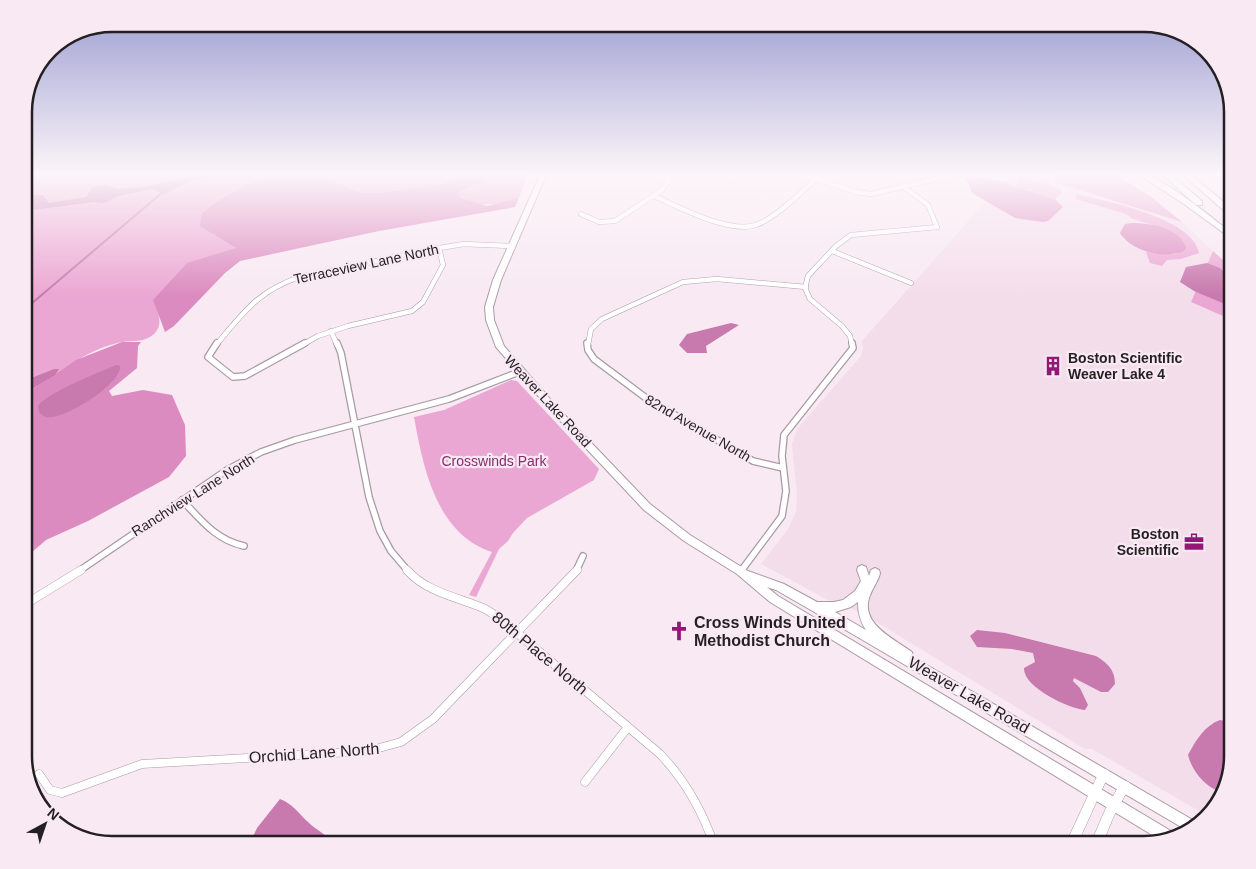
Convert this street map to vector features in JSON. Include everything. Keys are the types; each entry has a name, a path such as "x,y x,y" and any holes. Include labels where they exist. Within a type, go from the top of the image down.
{"highway":[{"path":"1202,214 1224,231"},
{"path":"1212,214 1224,224"}],"main road":[{"name":"Weaver Lake Road","path":"526,214 492,294 490,320 500,348 519,372 648,507 686,538 741,571 774,599 1163,834"},
{"path":"816,607 830,608 852,602 866,581 862,570"},
{"name":"Weaver Lake Road","path":"741,571 780,586 1187,823"},
{"path":"875,573 874,583 863,601 865,620 874,632 898,646 924,669"}],"street":[{"path":"580,214 599,222 615,221 627,214"},
{"path":"699,214 728,225 746,227 762,222 772,214"},
{"path":"741,571 782,516 786,491 782,443 788,428 833,376 853,348 852,337 818,307 806,287 809,273 832,250 851,235 937,227 931,214"},
{"name":"Terraceview Lane North","path":"331,331 311,338 246,376 233,377 228,375 208,357 260,295 279,284 294,279 439,248 471,243 512,246"},
{"path":"331,331 412,311 419,306 444,262 439,248"},
{"path":"832,250 911,283"},
{"name":"82nd Avenue North","path":"783,468 753,461 646,398 590,354 587,346 590,332 602,319 683,282 705,279 806,287"},
{"name":"80th Place North","path":"331,331 341,353 374,516 380,532 397,559 415,578 431,588 485,609 517,632 677,770 694,796 711,836"},
{"name":"Ranchview Lane North","path":"33,599 73,575 227,470 260,452 295,440 449,399 519,372"},
{"path":"182,500 216,535 233,545 244,546"},
{"name":"Orchid Lane North","path":"39,774 50,790 62,793 142,764 385,748 408,738 433,719 575,573 583,556"},
{"path":"585,782 628,727"},
{"path":"1075,836 1104,774"},
{"path":"1100,836 1114,804 1125,786"}],"shaded area":[{"path":"202,214 478,214 379,231 240,261 225,273 174,326 165,332 153,300 187,263 236,248 200,226"},
{"path":"975,214 1155,214 1182,222 1213,251 1191,302 1224,316 1224,756 1221,777 1215,792 1201,812 1092,749 1085,749 878,623 839,602 828,600 761,564 788,529 796,512 797,495 792,444 797,429 861,356 863,349 862,341"},
{"path":"1007,214 1056,214 1048,221 1043,222 1015,218"},
{"path":"1125,224 1155,225 1170,231 1182,240 1186,247 1184,251 1167,254 1158,254 1140,249 1125,240 1120,233"},
{"path":"1207,263 1220,268 1224,272 1224,304 1194,291 1180,282 1186,267"},
{"path":"731,323 739,325 706,346 707,353 687,353 679,345 687,334"},
{"path":"122,342 141,342 138,346 137,368 109,391 112,396 143,390 172,395 185,425 186,456 169,477 88,521 46,540 33,551 33,389 76,360"},
{"path":"116,365 120,366 118,374 112,382 90,400 54,417 43,416 39,412 38,406 52,395 74,383"},
{"path":"54,369 59,369 55,375 33,388 33,377"},
{"path":"977,630 1005,633 1096,656 1110,667 1114,674 1115,684 1108,692 1101,692 1074,678 1073,681 1080,688 1088,705 1085,710 1068,705 1038,689 1026,675 1024,668 1035,662 1033,653 1012,649 977,647 970,636"},
{"path":"1220,720 1224,721 1223,767 1216,790 1200,778 1188,755 1197,739 1214,723"},
{"path":"280,799 292,806 311,825 327,836 253,836 257,828"}],"green space":[{"path":"33,214 202,214 213,234 237,248 212,256 154,300 158,312 159,325 158,329 151,336 144,340 122,342 109,346 71,364 33,389"},
{"path":"1125,214 1148,214 1165,221 1181,230 1193,241 1199,253 1181,259 1167,260 1162,266 1150,263 1146,252 1177,254 1159,227 1133,219"},
{"path":"1155,214 1172,214 1182,222"},
{"path":"1213,251 1224,261 1224,316 1191,302"},
{"name":"Crosswinds Park","path":"511,380 517,381 599,469 594,480 527,518 499,549 476,597 469,595 492,552 473,543 457,530 445,515 428,477 414,417 444,410"}],"waterway":[{"path":"33,302 137,214"}],"place":[{"name":"Boston Scientific Weaver Lake 4","path":"1053,366"},
{"name":"Boston Scientific","path":"1194,542"},
{"name":"Cross Winds United Methodist Church","path":"679,631"}]}
